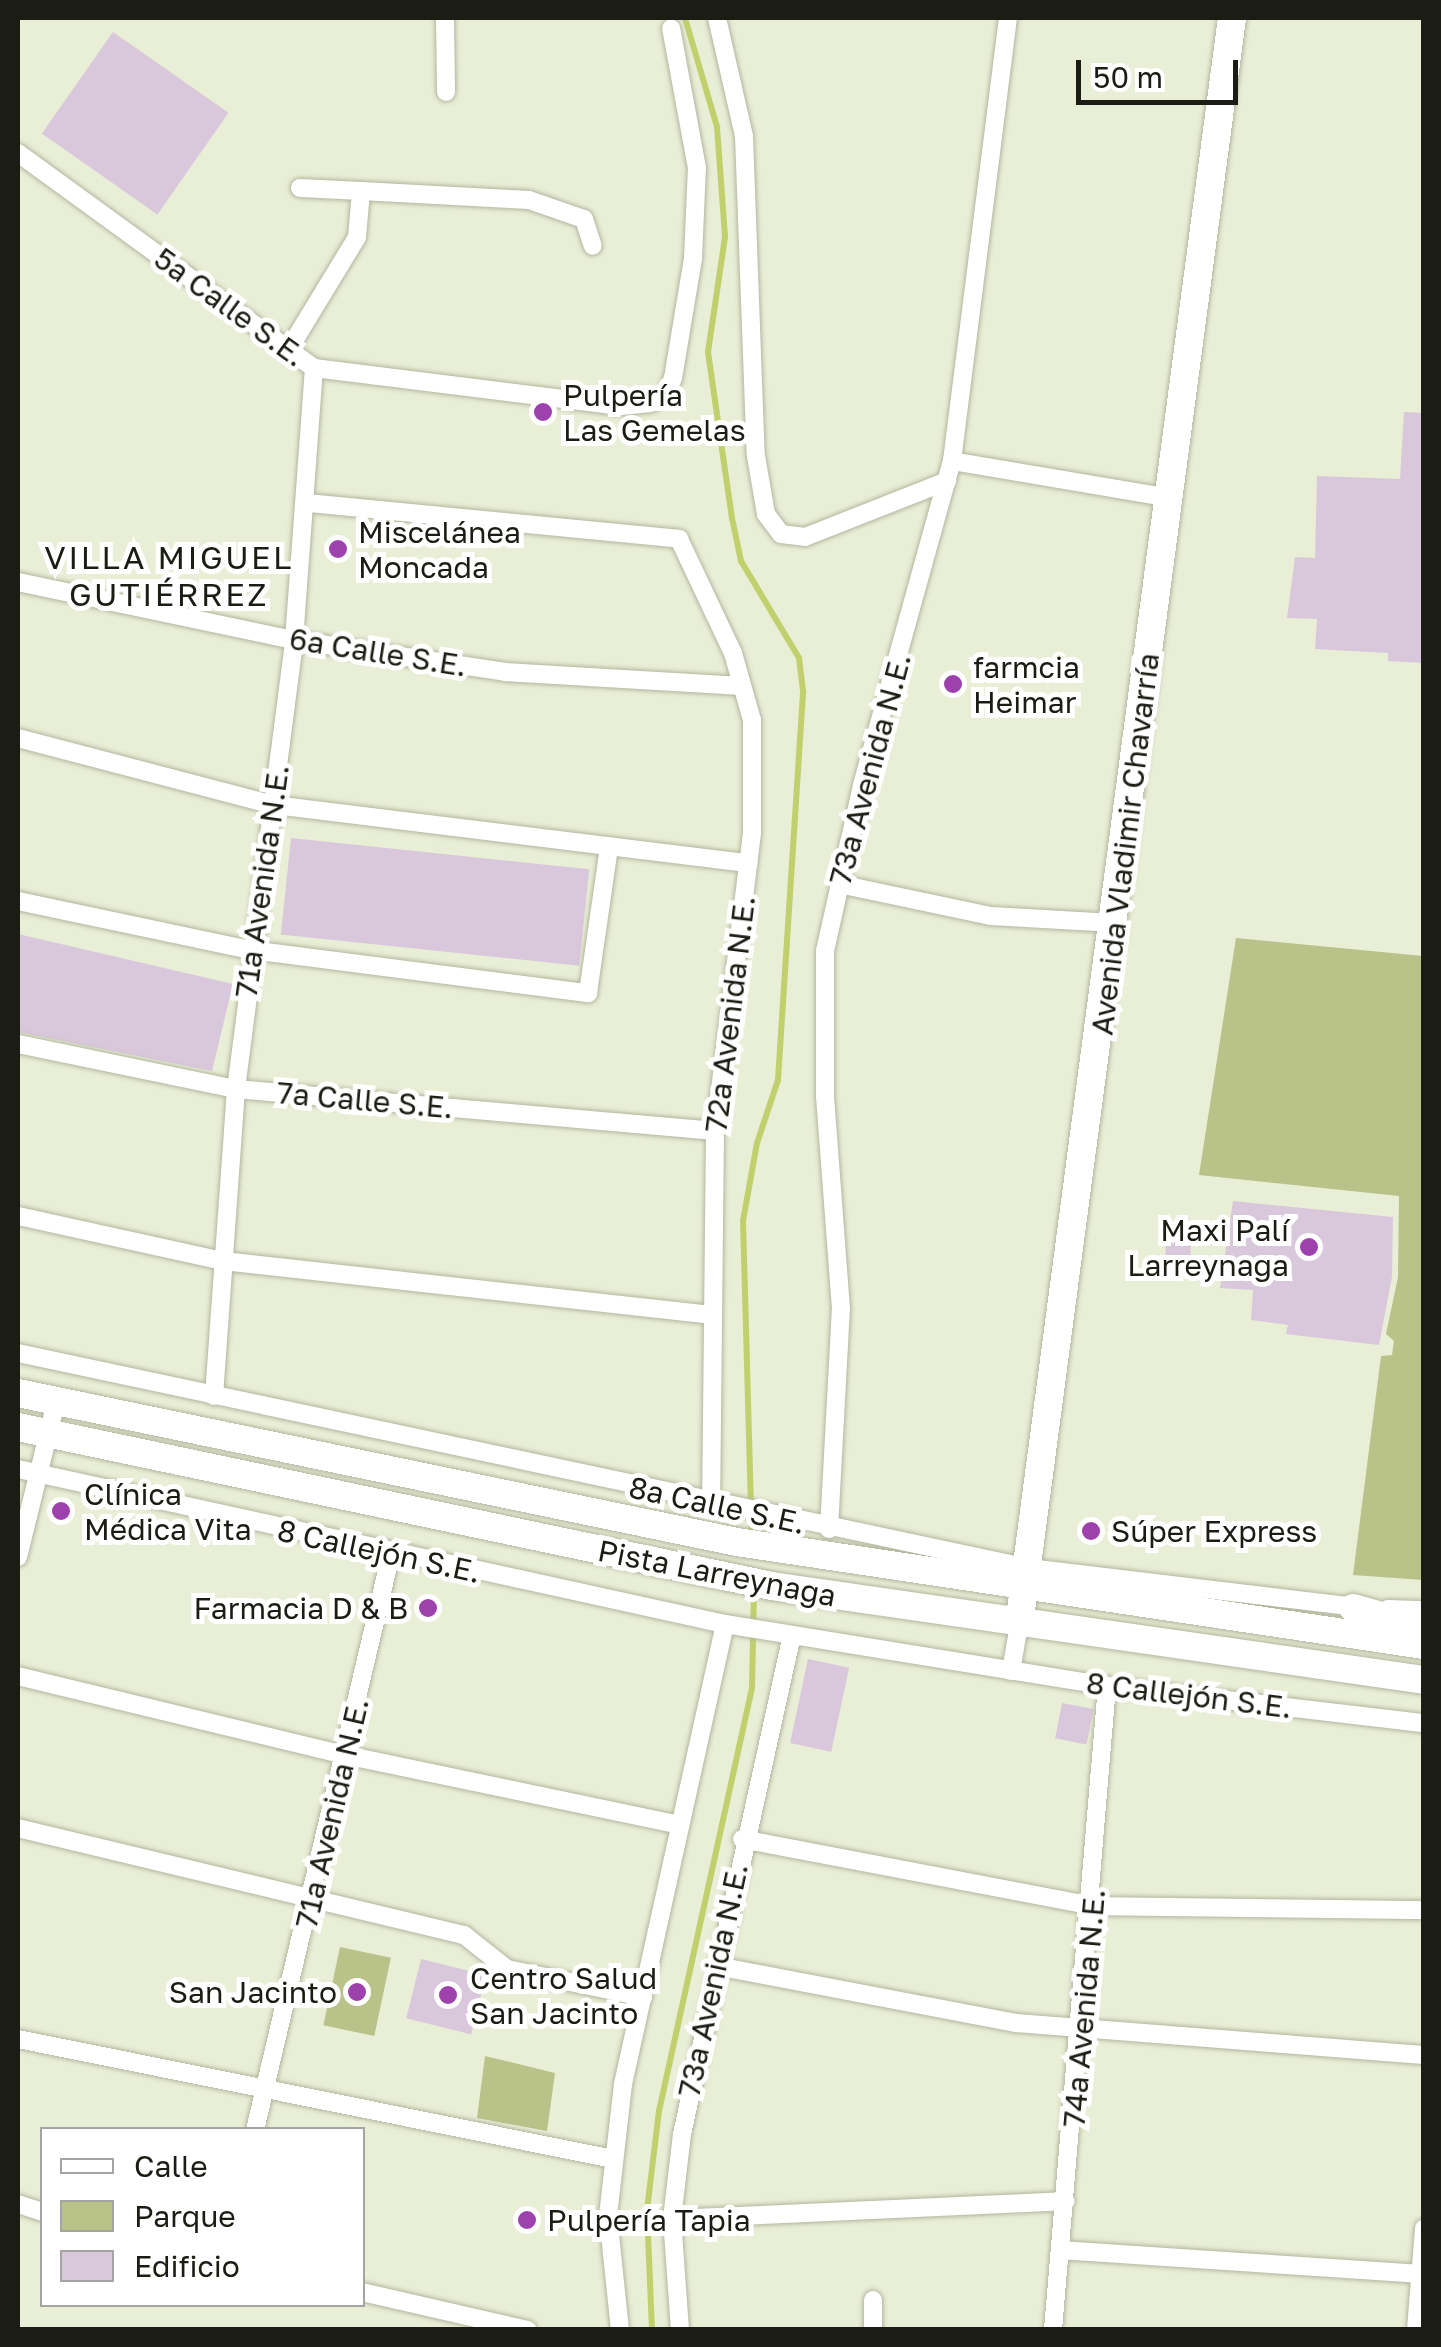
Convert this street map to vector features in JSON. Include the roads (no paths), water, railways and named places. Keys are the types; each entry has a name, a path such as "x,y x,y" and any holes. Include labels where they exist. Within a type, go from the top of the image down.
{"main road":[{"name":"Avenida Vladimir Chavarría","path":"1018,1625 1232,18"},
{"name":"Pista Larreynaga","path":"18,1392 737,1542 1027,1579 1424,1645"},
{"name":"Pista Larreynaga","path":"18,1427 772,1586 1018,1625 1424,1680"},
{"path":"1353,1608 1424,1628"}],"street":[{"path":"444,18 446,92"},
{"path":"717,18 744,136 756,456 766,514 781,534 804,536 947,481"},
{"name":"73a Avenida N.E.","path":"829,1529 842,1308 826,1097 825,951 839,884 952,461 1008,18"},
{"name":"5a Calle S.E.","path":"18,153 314,368 621,406 650,403 666,394 673,378 693,258 698,168 671,28"},
{"path":"300,188 530,200 584,219 593,246"},
{"path":"288,349 357,238 361,192"},
{"name":"71a Avenida N.E.","path":"214,1396 236,1089 294,640 308,504 314,368"},
{"path":"952,461 1170,498"},
{"name":"72a Avenida N.E.","path":"308,504 679,540 742,686 752,720 748,862 715,1132 709,1315 720,1505"},
{"name":"6a Calle S.E.","path":"18,582 294,640 506,672 742,686"},
{"path":"18,738 274,805 748,862"},
{"path":"18,901 251,950 588,994 609,848"},
{"path":"839,884 991,916 1114,923"},
{"name":"7a Calle S.E.","path":"18,1044 236,1089 715,1132"},
{"path":"18,1216 223,1261 709,1315"},
{"name":"8a Calle S.E.","path":"18,1353 784,1518 1027,1579 1353,1608 1424,1610"},
{"path":"18,1557 27,1471 56,1402"},
{"name":"8 Callejón S.E.","path":"27,1471 391,1554 737,1626 1107,1686 1424,1722"},
{"name":"71a Avenida N.E.","path":"256,2127 314,1900 391,1554"},
{"name":"Avenida Vladimir Chavarría","path":"1012,1670 1018,1625"},
{"path":"620,2330 608,2216 613,2159 680,1826 737,1626"},
{"name":"73a Avenida N.E.","path":"680,2330 672,2219 682,2134 784,1634"},
{"path":"18,1676 345,1755 680,1826"},
{"name":"74a Avenida N.E.","path":"1053,2330 1094,1906 1107,1686"},
{"path":"18,1828 464,1936 507,1969 643,1996"},
{"path":"742,1839 1094,1906 1424,1910"},
{"path":"716,1966 1082,2030 1424,2055"},
{"path":"18,2039 264,2092 613,2159"},
{"path":"672,2219 1066,2201"},
{"path":"1416,2330 1424,2228"},
{"path":"1061,2250 1420,2274"},
{"path":"365,2293 528,2330"},
{"path":"872,2300 873,2330"}],"waterway":[{"path":"685,18 717,127 725,237 708,352 732,518 741,561 799,658 803,693 778,1080 757,1143 743,1221 752,1535"},
{"path":"652,2330 647,2210 659,2111 752,1687 754,1592"}],"place":[{"name":"Pulpería Las Gemelas","path":"543,412"},
{"name":"Miscelánea Moncada","path":"338,549"},
{"name":"farmcia Heimar","path":"953,684"},
{"name":"Maxi Palí Larreynaga","path":"1309,1247"},
{"name":"Clínica Médica Vita","path":"61,1511"},
{"name":"Súper Express","path":"1091,1531"},
{"name":"Farmacia D & B","path":"428,1608"},
{"name":"San Jacinto","path":"357,1992"},
{"name":"Centro Salud San Jacinto","path":"448,1995"},
{"name":"Pulpería Tapia","path":"527,2220"}],"district":[{"name":"VILLA MIGUEL GUTIÉRREZ","path":"169,576"}]}
